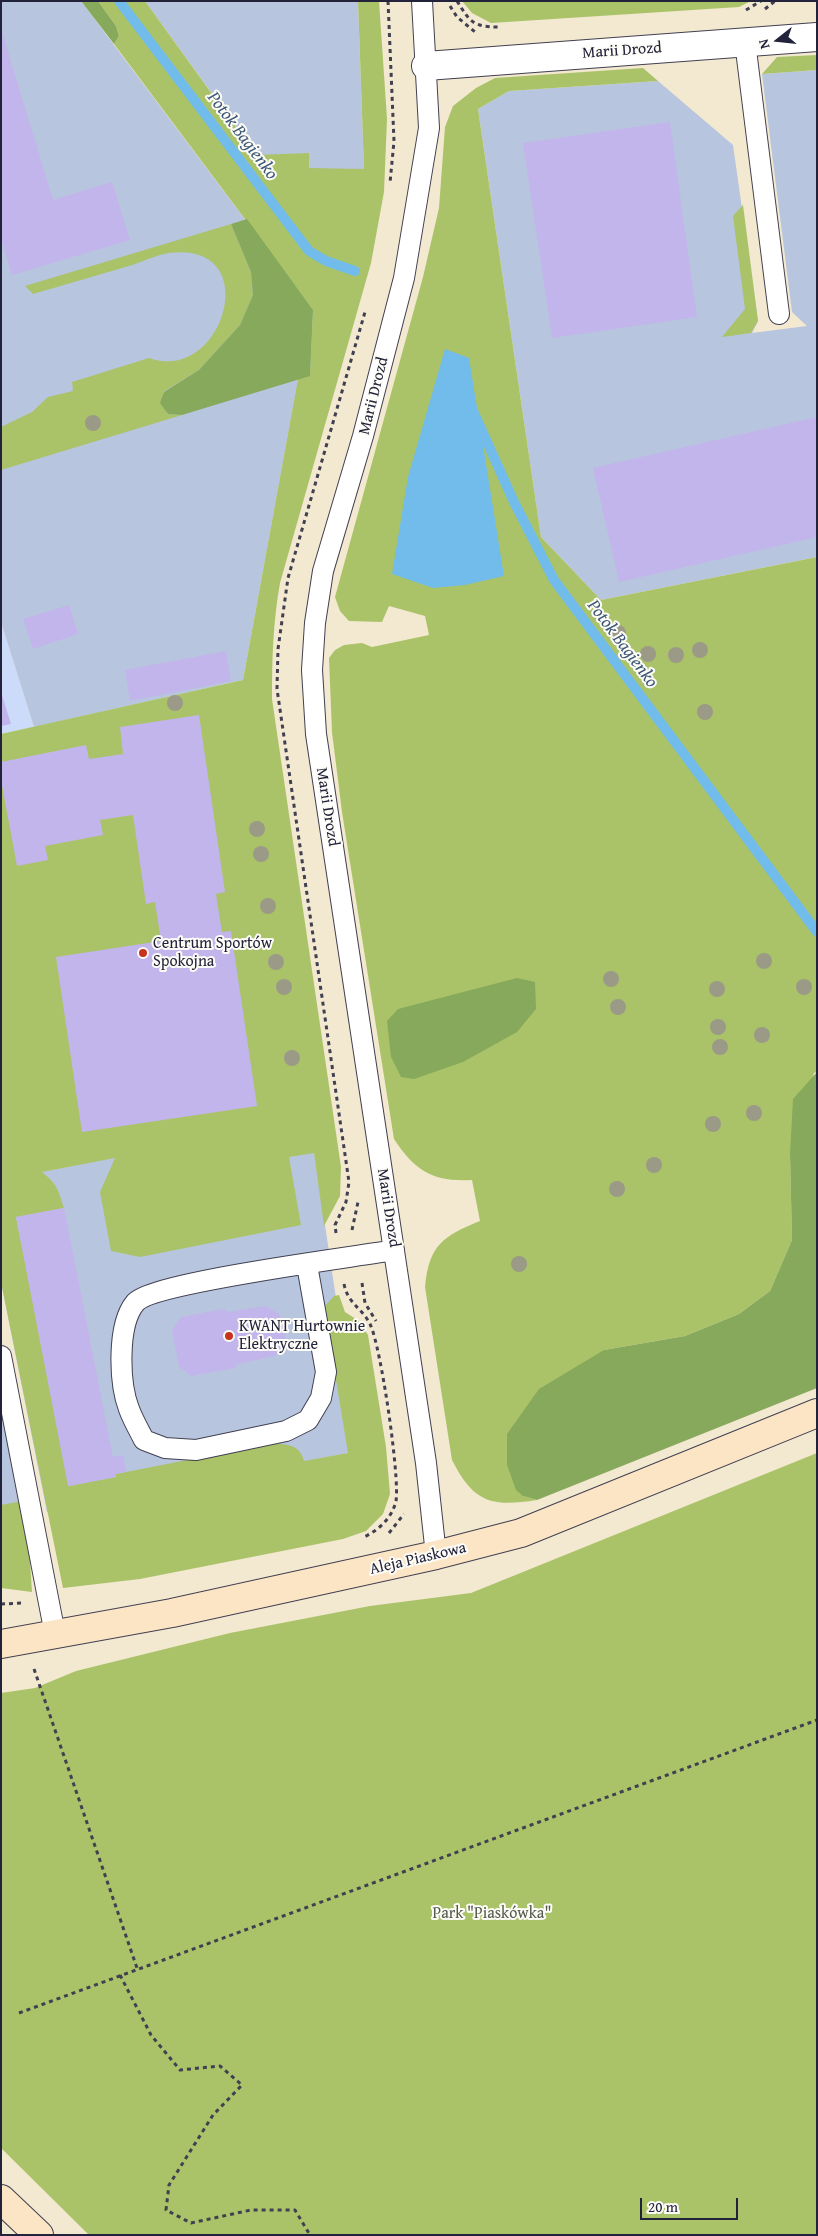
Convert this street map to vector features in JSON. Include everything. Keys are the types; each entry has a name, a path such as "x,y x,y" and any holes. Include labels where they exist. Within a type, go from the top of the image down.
{"street":[{"name":"Marii Drozd","path":"426,66 817,37"},
{"name":"Aleja Piaskowa","path":"1,1644 172,1613 436,1556 521,1533 817,1413"},
{"path":"1,2199 39,2235"}],"lane":[{"name":"Marii Drozd","path":"422,1 429,128 404,278 364,436 323,571 315,623 312,670 317,744 426,1463 436,1556"},
{"path":"745,42 779,314"},
{"path":"307,1264 326,1372 321,1398 308,1420 286,1431 196,1450 165,1448 144,1440 128,1408 121,1365 125,1322 136,1302 159,1291 269,1269 394,1250"},
{"path":"1,1356 4,1386 55,1634"}],"path":[{"path":"365,1303 380,1327"},
{"path":"382,1539 398,1525 406,1511"},
{"path":"33,1665 137,1968"},
{"path":"19,2013 137,1968 817,1720"},
{"path":"120,1975 151,2035 180,2070 220,2066 242,2085 213,2115 169,2185 166,2210 191,2223 251,2210 295,2210 310,2235"}],"shaded area":[{"path":"1,1 81,1 313,310 310,376 298,380 243,680 34,727 1,622"},
{"path":"145,1 358,1 366,225 320,243"},
{"path":"817,70 817,557 601,600 541,537 478,109 509,91 658,81 733,145 758,321 752,333 807,326 792,312 762,74"},
{"path":"1,622 34,727 1,734"},
{"path":"309,1119 359,1451 47,1512 1,1282 1,1196 41,1172"},
{"path":"1,1394 27,1516 1,1521"}],"green space":[{"path":"81,1 98,1 116,26 119,36 114,44"},
{"path":"98,1 145,1 256,155 309,153 309,168 364,169 358,1 379,1 387,119 384,192 371,263 280,583 273,655 272,699 341,1167 340,1196 324,1226 314,1153 289,1157 301,1225 140,1257 111,1251 100,1192 115,1158 42,1172 56,1187 64,1208 16,1217 69,1486 116,1477 116,1474 274,1443 289,1445 297,1449 304,1461 348,1453 324,1307 334,1296 339,1295 345,1312 359,1321 368,1335 386,1447 390,1494 383,1514 366,1531 343,1539 140,1579 63,1588 1,1282 1,734 243,680 298,379 310,375 313,310 114,44 119,36 116,26"},
{"path":"462,1 751,1 739,7 491,23 472,13"},
{"path":"817,55 817,70 762,74 777,57"},
{"path":"643,68 658,81 509,91 478,109 541,537 601,600 817,557 817,1072 814,1073 790,1154 792,1240 770,1291 739,1314 685,1336 604,1350 523,1496 537,1500 507,1503 496,1502 476,1493 460,1474 452,1460 425,1287 430,1261 440,1244 447,1237 480,1221 472,1180 446,1179 426,1172 410,1159 394,1139 342,812 332,732 329,658 335,650 344,645 362,643 372,647 429,635 425,616 389,606 382,622 349,621 340,611 335,597 423,277 439,208 445,127 453,106 476,88 495,78"},
{"path":"743,205 758,321 751,333 722,337 745,309 733,216"},
{"path":"247,219 313,310 310,376 182,415 168,414 160,403 164,392 199,370 240,325 253,295 251,272 231,224"},
{"path":"231,224 251,272 253,295 240,325 199,370 163,392 167,414 182,415 1,470 1,427 32,412 48,397 73,391 72,382 149,358 175,361 197,351 214,333 224,311 225,288 217,268 199,255 169,253 33,294 25,286"},
{"path":"517,978 535,982 536,1009 517,1032 463,1062 414,1079 401,1077 391,1057 387,1021 398,1009"},
{"path":"817,1072 817,1388 537,1500 523,1496 516,1490 507,1465 507,1434 539,1389 604,1350 685,1336 739,1314 770,1291 792,1240 790,1154 793,1099"},
{"name":"Park \"Piaskówka\"","path":"817,1453 817,2235 89,2235 1,2148 1,1693 35,1688 76,1671 230,1633 370,1606 471,1593"},
{"path":"22,1501 27,1516 32,1592 1,1588 1,1505"}],"water":[{"path":"445,349 469,358 504,576 465,585 433,588 392,574 408,477"}],"building":[{"path":"2,32 53,200 112,182 130,240 12,275 1,239"},
{"path":"670,122 697,317 552,338 523,143"},
{"path":"817,417 817,537 619,582 593,468"},
{"path":"69,605 78,634 33,649 23,619"},
{"path":"226,651 231,681 130,701 125,670"},
{"path":"1,692 11,724 1,726"},
{"path":"199,715 225,892 216,894 217,901 222,932 231,931 257,1106 82,1132 56,957 161,941 155,902 146,904 133,815 100,820 103,835 45,846 48,860 17,866 1,780 1,762 86,745 89,759 123,754 120,727"},
{"path":"64,1208 113,1457 123,1455 126,1472 116,1474 116,1477 68,1486 16,1217"},
{"name":"KWANT Hurtownie Elektryczne","path":"266,1306 280,1315 286,1341 275,1356 238,1364 235,1368 192,1376 179,1367 172,1330 181,1317 223,1309 228,1312"}],"waterway":[{"name":"Potok Bagienko","path":"119,1 309,251 326,261 355,271"},
{"name":"Potok Bagienko","path":"474,413 514,502 554,580 817,932"}],"place":[{"name":"Centrum Sportów Spokojna","path":"143,953"},
{"name":"KWANT Hurtownie Elektryczne","path":"229,1336"}]}
